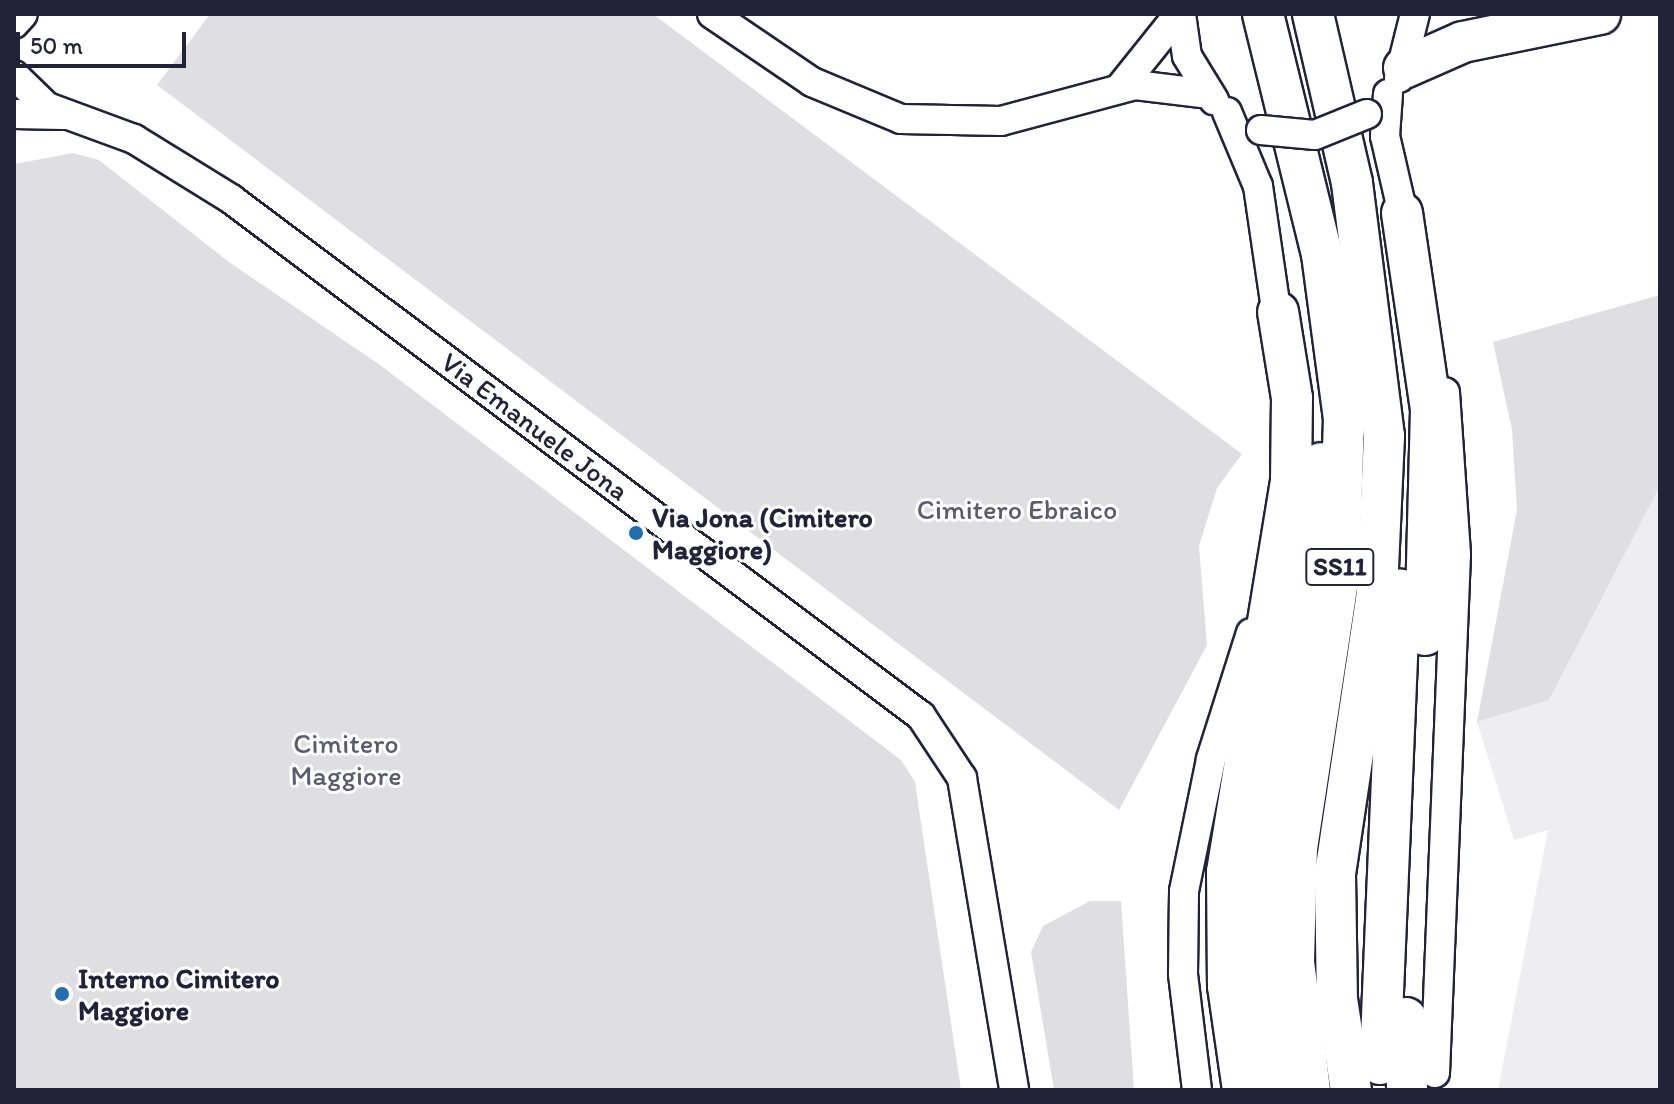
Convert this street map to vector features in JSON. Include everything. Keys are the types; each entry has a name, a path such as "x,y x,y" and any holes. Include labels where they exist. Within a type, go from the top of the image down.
{"highway":[{"name":"SS11","path":"1313,14 1352,183 1383,396 1385,477 1377,593 1335,875 1335,967 1393,1079"},
{"path":"1396,81 1463,42 1600,14"},
{"name":"SS11","path":"1267,31 1322,254 1344,418 1339,574 1297,847 1294,962 1276,1087"},
{"path":"1352,183 1391,338 1403,432 1393,1079"},
{"path":"1393,1079 1432,460 1427,374 1402,213"},
{"path":"1276,1087 1228,986 1227,884 1234,799 1291,480 1292,398 1278,312"}],"street":[{"path":"14,24 23,14"},
{"path":"712,14 812,82 901,119 1001,121 1119,89 1166,85 1218,103 1261,130 1315,135 1367,114 1396,81"},
{"path":"1119,89 1180,14"},
{"path":"1180,14 1187,56 1218,103 1255,175 1278,312 1282,435 1272,542 1199,804 1184,891 1183,974 1197,1090"},
{"path":"1402,213 1385,136 1396,81 1415,14"},
{"name":"Via Emanuele Jona","path":"14,75 63,115"},
{"name":"Via Emanuele Jona","path":"14,114 63,115 134,139 220,192 921,716 962,778 1014,1090"}],"shaded area":[{"path":"1660,486 1660,1090 1498,1090 1548,830 1514,840 1477,722 1549,700"}],"green space":[{"name":"Cimitero Ebraico","path":"210,14 653,14 1242,454 1217,488 1199,546 1207,645 1119,810 157,85"},
{"name":"Cimitero Maggiore","path":"73,153 99,160 229,262 380,365 901,760 915,782 961,1090 14,1090 14,164"},
{"path":"1660,295 1660,486 1549,700 1477,722 1517,510 1512,430 1493,342"},
{"path":"1090,901 1121,901 1134,1090 1054,1090 1031,952 1043,926"}],"place":[{"name":"Via Jona (Cimitero Maggiore)","path":"636,533"},
{"name":"Interno Cimitero Maggiore","path":"62,994"}]}
